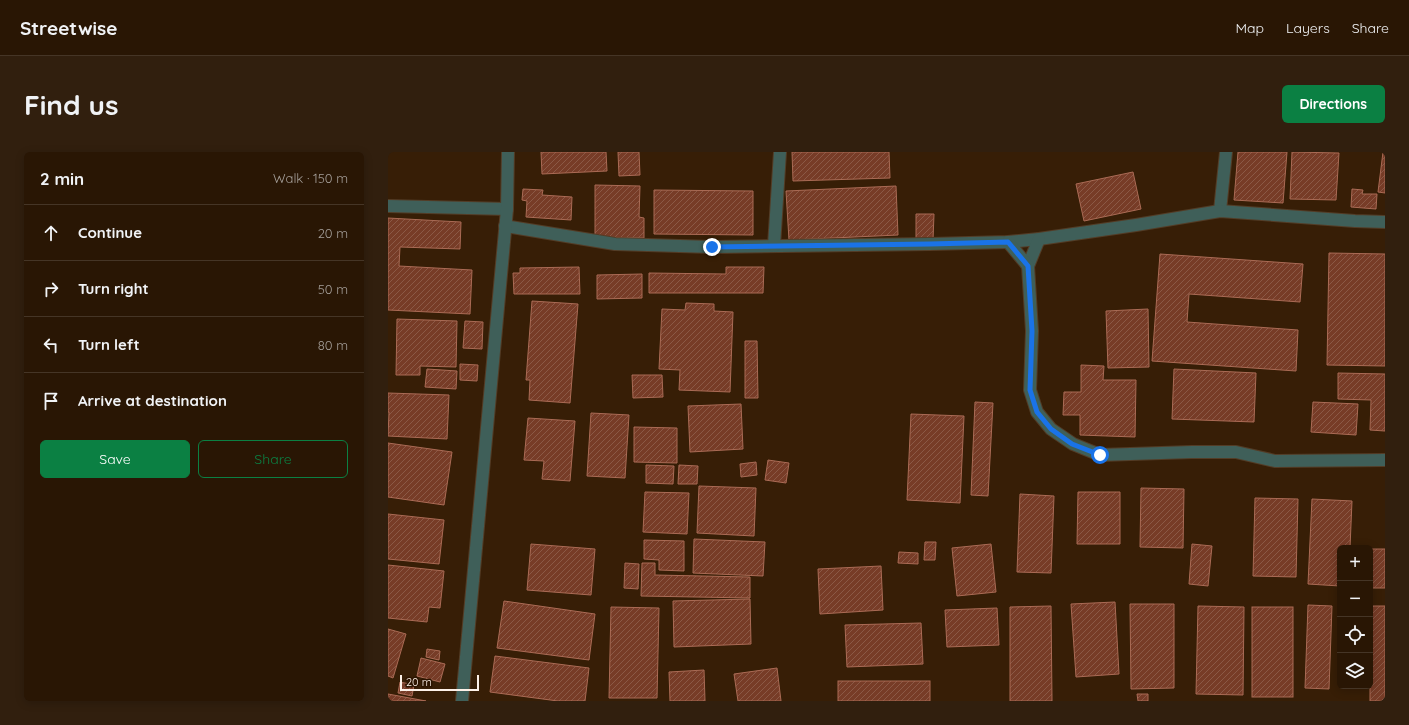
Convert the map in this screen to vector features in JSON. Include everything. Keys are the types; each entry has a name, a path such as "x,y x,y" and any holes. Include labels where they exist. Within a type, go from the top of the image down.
{"street":[{"path":"462,701 507,209 508,152"},
{"path":"774,246 780,152"},
{"path":"1220,211 1226,152"},
{"path":"388,206 507,209"},
{"path":"505,226 614,244 712,247 1008,242 1136,225 1220,211 1385,222"},
{"path":"1039,239 1028,266 1032,331 1030,390 1037,412 1051,429 1072,444 1100,455 1236,452 1275,461 1385,460"},
{"path":"1008,242 1028,266"}],"building":[{"path":"541,152 606,152 607,171 542,174"},
{"path":"618,152 639,152 640,175 619,176"},
{"path":"792,152 889,152 890,178 793,181"},
{"path":"1238,152 1287,152 1283,203 1234,200"},
{"path":"1292,152 1339,153 1336,200 1290,199"},
{"path":"1383,152 1385,152 1385,193 1378,192"},
{"path":"1133,172 1141,209 1084,221 1076,184"},
{"path":"595,185 640,186 639,217 644,218 644,238 595,237"},
{"path":"896,186 898,235 789,240 786,191"},
{"path":"523,189 543,190 542,195 572,197 571,220 526,217 527,201 522,200"},
{"path":"1352,189 1363,190 1362,194 1377,194 1376,209 1351,207"},
{"path":"654,190 753,191 753,235 654,234"},
{"path":"916,214 934,214 933,240 916,239"},
{"path":"388,218 461,222 460,249 400,247 399,266 472,270 470,314 388,310"},
{"path":"1329,253 1385,254 1385,366 1327,365"},
{"path":"1160,254 1303,264 1300,302 1189,294 1187,322 1298,330 1296,371 1152,361"},
{"path":"579,267 580,294 514,294 513,273 520,273 520,268"},
{"path":"726,267 764,267 763,293 649,293 649,273 726,274"},
{"path":"642,274 642,298 597,299 597,275"},
{"path":"532,301 578,304 570,403 529,400 530,380 526,380"},
{"path":"686,303 714,304 714,311 733,312 730,392 679,390 680,370 659,369 662,309 685,310"},
{"path":"1148,309 1149,367 1108,368 1106,311"},
{"path":"397,319 457,321 456,367 420,366 420,375 396,375"},
{"path":"465,321 483,322 482,349 463,348"},
{"path":"745,341 757,341 758,398 745,398"},
{"path":"460,364 478,365 477,381 460,380"},
{"path":"1081,365 1104,366 1103,380 1136,380 1135,437 1080,435 1080,415 1063,415 1064,392 1081,392"},
{"path":"427,369 457,371 456,389 425,387"},
{"path":"1174,369 1256,373 1254,422 1172,419"},
{"path":"1338,373 1385,374 1385,431 1370,430 1371,400 1338,399"},
{"path":"632,375 662,375 663,397 633,398"},
{"path":"388,393 449,395 447,439 388,436"},
{"path":"975,402 993,403 988,496 971,495"},
{"path":"1313,402 1358,404 1356,435 1311,432"},
{"path":"741,404 743,449 690,452 688,406"},
{"path":"591,413 629,415 625,478 587,476"},
{"path":"911,414 964,416 960,503 907,500"},
{"path":"528,418 575,421 570,481 542,479 544,461 524,460"},
{"path":"634,427 677,428 677,463 634,462"},
{"path":"388,443 452,452 444,505 388,497"},
{"path":"768,460 789,463 786,483 765,480"},
{"path":"756,462 757,475 741,477 740,464"},
{"path":"646,465 674,466 673,484 646,483"},
{"path":"679,465 698,466 697,484 678,484"},
{"path":"699,486 756,488 754,536 697,533"},
{"path":"1141,488 1184,489 1183,548 1140,547"},
{"path":"645,492 689,493 687,534 643,532"},
{"path":"1078,492 1120,492 1120,544 1077,544"},
{"path":"1020,494 1054,496 1051,573 1017,572"},
{"path":"1255,498 1298,499 1296,577 1253,576"},
{"path":"1312,499 1352,501 1350,545 1337,545 1337,586 1308,584"},
{"path":"388,514 444,520 439,564 388,559"},
{"path":"694,539 765,542 763,576 693,573"},
{"path":"644,540 684,541 684,571 659,570 659,560 644,559"},
{"path":"925,542 936,542 935,560 924,560"},
{"path":"531,544 595,549 591,595 527,590"},
{"path":"991,544 996,592 957,596 952,548"},
{"path":"1192,544 1212,546 1208,586 1189,584"},
{"path":"1373,549 1385,549 1385,588 1373,588"},
{"path":"899,552 918,553 918,564 898,563"},
{"path":"625,563 639,564 638,589 624,588"},
{"path":"642,563 655,563 655,575 750,577 750,598 641,596"},
{"path":"388,565 444,571 440,608 429,607 427,622 388,618"},
{"path":"881,566 883,610 820,614 818,569"},
{"path":"750,599 751,644 674,647 673,601"},
{"path":"504,601 595,614 589,660 497,648"},
{"path":"1115,602 1119,674 1076,677 1071,604"},
{"path":"1130,604 1174,604 1174,688 1131,689"},
{"path":"1308,605 1332,606 1329,689 1305,688"},
{"path":"1051,606 1052,701 1010,701 1010,607"},
{"path":"1198,606 1244,607 1243,695 1196,694"},
{"path":"1373,606 1385,606 1385,701 1370,701 1370,689 1373,689"},
{"path":"611,607 659,608 657,698 609,698"},
{"path":"1252,607 1293,607 1293,697 1252,697"},
{"path":"997,608 999,645 947,647 945,610"},
{"path":"921,623 923,664 847,667 845,625"},
{"path":"388,629 406,634 393,678 388,676"},
{"path":"427,649 440,651 439,660 426,657"},
{"path":"495,656 589,668 585,701 558,701 490,692"},
{"path":"421,658 445,664 440,682 417,676"},
{"path":"777,668 781,701 738,701 734,674"},
{"path":"704,670 705,701 670,701 669,672"},
{"path":"838,681 930,681 930,701 838,701"},
{"path":"400,682 414,685 412,696 398,693"},
{"path":"388,694 426,701 388,701"},
{"path":"1137,694 1148,694 1148,701 1138,701"}],"route":[{"path":"712,247 1008,242 1028,266 1032,331 1030,390 1037,412 1051,429 1072,444 1100,455"}]}
